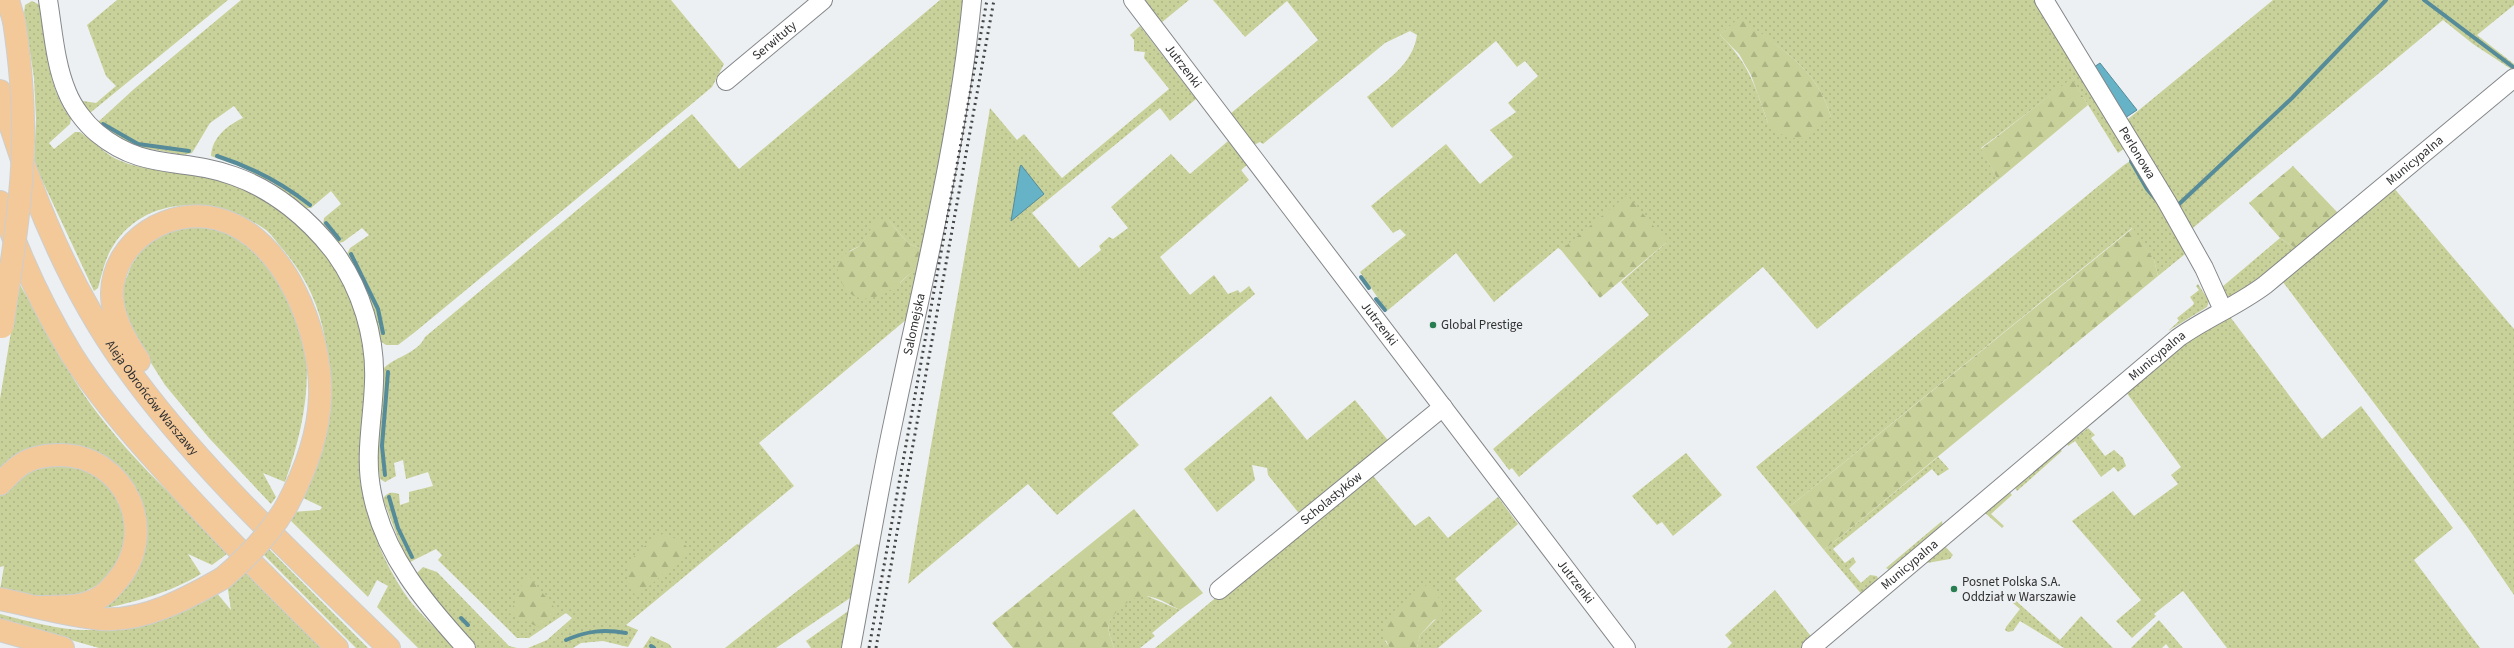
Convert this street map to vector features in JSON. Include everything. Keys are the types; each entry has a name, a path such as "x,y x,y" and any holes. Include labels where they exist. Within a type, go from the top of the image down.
{"main road":[{"path":"0,337 16,235 23,143 21,78 10,0"},
{"name":"Aleja Obrońców Warszawy","path":"0,91 36,201 63,260 100,327 124,365 173,426 236,496 389,648"},
{"path":"0,202 26,269 47,311 73,356 104,399 188,497 337,648"},
{"path":"0,599 103,619 126,617 162,608 223,578 259,545 276,524 286,507 300,481 317,429 320,395 318,368 311,328 294,284 280,265 266,249 242,229 220,219 194,216 173,218 155,226 135,239 123,256 114,275 112,293 115,314 128,345 150,378 173,426"},
{"path":"0,484 23,463 51,455 74,455 94,462 110,474 125,490 134,512 137,536 131,561 107,592 87,604 39,607"},
{"path":"0,630 62,648"}],"street":[{"path":"48,0 67,93 91,128 125,153 167,164 218,170 247,181 266,191 309,224 342,264 362,306 373,358 374,381 368,446 369,478 377,515 384,536 412,583 466,648"},
{"name":"Serwituty","path":"726,81 823,0"},
{"name":"Salomejska","path":"851,648 892,425 943,187 960,93 972,0"},
{"name":"Jutrzenki","path":"1133,0 1626,648"},
{"name":"Perlonowa","path":"2044,0 2167,202 2204,268 2223,310"},
{"name":"Municypalna","path":"1811,648 2178,338 2265,285 2514,78"},
{"name":"Scholastyków","path":"1219,590 1443,407"}],"green space":[{"path":"117,0 228,0 90,113 81,102 96,103 116,86 106,76 87,25"},
{"path":"241,0 671,0 724,64 712,87 682,112 415,332 398,345 386,345 380,341 367,294 347,254 350,248 369,235 362,228 343,242 338,243 323,225 324,218 341,204 331,191 311,208 307,208 273,183 241,167 211,156 214,143 222,132 243,118 234,106 210,123 192,153 183,155 134,146 97,123 134,89"},
{"path":"940,0 968,0 962,49 921,249 908,243 889,221 877,221 860,246 849,251 900,283 918,266 907,319 759,443 794,486 626,625 638,630 628,647 603,641 581,643 573,648 528,648 547,640 572,618 566,613 529,638 517,638 438,560 442,555 436,549 410,562 406,559 383,499 390,493 399,494 400,505 409,502 409,492 433,486 428,472 406,479 403,460 394,463 396,476 385,482 380,479 376,443 384,368 394,360 417,347 425,337 692,114 739,169"},
{"path":"1143,0 1189,0 1161,23"},
{"path":"1213,0 2041,0 2128,146 2118,153 2072,79 1981,148 1998,180 1817,329 1763,267 1519,477 1512,468 1509,470 1493,449 1649,315 1621,282 1667,242 1561,250 1558,248 1494,302 1456,253 1387,311 1360,272 1406,235 1400,229 1393,233 1371,206 1446,144 1480,184 1513,157 1490,130 1516,112 1508,103 1538,76 1525,61 1517,67 1496,41 1392,128 1367,97 1391,78 1405,63 1415,45 1417,35 1410,31 1385,43 1263,144 1260,142 1254,145 1230,114 1318,40 1287,1 1245,37","holes":["1740,18 1782,49 1806,71 1816,84 1831,117 1768,123 1755,86 1745,66 1720,35"]},
{"path":"2273,0 2514,0 2514,5 2477,35 2514,64 2514,67 2511,69 2473,44 2443,20 2188,232 2122,124"},
{"path":"32,1 42,6 52,79 63,107 71,119 70,124 49,143 54,149 75,132 80,132 111,156 129,164 145,168 206,176 240,187 270,204 299,225 324,252 335,267 352,301 363,338 366,375 359,472 368,516 379,546 401,588 415,607 454,648 418,648 377,607 388,586 377,580 368,597 288,518 292,512 320,510 322,507 301,497 324,386 327,358 325,339 319,313 309,289 289,256 266,230 248,219 227,211 206,206 185,205 164,209 145,216 127,228 110,251 98,288 94,291 34,163 36,119 34,78 24,13 25,5"},
{"path":"1740,17 1782,49 1806,71 1816,84 1824,99 1831,117 1805,139 1785,137 1768,123 1751,75 1739,54 1720,35"},
{"path":"1140,26 1196,99 1170,121 1160,108 1032,213 1079,268 1101,250 1099,246 1109,237 1113,239 1128,228 1111,207 1171,154 1190,174 1228,141 1247,165 1241,170 1249,180 1160,257 1190,295 1214,275 1228,294 1238,290 1240,293 1249,286 1255,294 1112,413 1139,445 1057,515 1028,484 908,584 990,108 1017,140 1024,134 1062,178 1169,89 1144,58 1145,52 1134,51 1134,40 1130,35"},
{"path":"2072,78 2088,105 1998,180 1981,149"},
{"path":"2135,158 2190,250 2158,276 2154,260 2132,228 1789,507 1756,467 2124,165"},
{"path":"2293,166 2339,214 2297,249 2280,238 2249,203"},
{"path":"2393,187 2514,329 2514,595 2468,528 2280,278"},
{"path":"1627,195 1667,242 1600,298 1561,250"},
{"path":"876,221 889,221 908,243 921,249 920,259 916,269 895,287 884,294 873,298 854,296 846,289 840,279 837,264 843,255 860,246"},
{"path":"195,225 231,233 245,242 254,250 284,287 297,313 304,340 307,368 306,396 294,454 285,482 263,473 276,497 271,504 209,438 165,385 139,344 124,310 123,287 131,266 140,252 157,236"},
{"path":"2133,228 2154,260 2158,276 1824,550 1789,507"},
{"path":"2280,238 2297,249 2236,299 2229,301 2222,287"},
{"path":"19,283 73,378 107,426 146,470 231,551 212,565 188,554 201,574 189,581 153,596 102,609 129,579 128,478 111,460 102,454 91,449 66,444 54,444 30,449 20,454 0,470 0,399"},
{"path":"2198,284 2209,301 2207,307 2168,331 2179,321 2177,318 2193,305 2194,303 2190,297 2199,290 2196,286"},
{"path":"2226,315 2231,318 2322,439 2361,406 2453,528 2414,560 2480,648 2227,648 2183,591 2154,614 2156,616 2132,638 2116,621 2141,600 2072,521 2113,491 2134,516 2178,484 2171,475 2181,467 2126,392 2191,338"},
{"path":"1271,396 1307,440 1355,400 1391,444 1302,517 1268,475 1267,468 1252,465 1255,480 1217,512 1184,469"},
{"path":"2088,428 2095,435 2091,438 2105,456 2114,450 2123,458 2126,466 2118,472 2114,467 2101,477 2075,441 2068,446 2066,440 2074,434 2076,437"},
{"path":"2058,448 2062,451 2017,491 2013,485"},
{"path":"1686,453 1722,495 1673,536 1662,522 1657,525 1632,496"},
{"path":"1938,457 1949,469 1938,476 1932,469 1833,549 1845,563 1853,557 1856,562 1849,569 1861,583 1870,575 1877,576 1878,579 1864,597 1824,550"},
{"path":"82,463 124,502 126,546 122,557 104,580 78,594 47,596 0,590 4,566 0,567 0,496 6,488 31,467"},
{"path":"1369,471 1415,526 1429,516 1448,538 1498,497 1518,524 1455,579 1482,611 1438,648 1417,648 1420,635 1436,619 1385,641 1390,648 1155,648"},
{"path":"2009,491 2012,495 1991,514 2004,526 2002,528 1984,512"},
{"path":"1134,509 1203,593 1180,610 1151,597 1137,597 1130,601 1112,617 1110,622 1109,630 1114,648 1013,648 992,623"},
{"path":"1942,521 1943,529 1891,571 1886,568"},
{"path":"664,533 683,543 691,551 636,597 628,579 628,569 631,562 640,550"},
{"path":"857,544 862,546 853,596 776,648 725,648"},
{"path":"1944,545 1953,555 1950,559 1921,564"},
{"path":"267,547 368,648 356,648 262,553"},
{"path":"423,567 437,572 509,646 517,648 476,648 437,605 415,575"},
{"path":"245,570 324,648 99,648 0,620 0,614 57,627 86,630 101,629 140,620 216,592 231,610 227,583"},
{"path":"529,576 557,611 538,627 510,614 522,584"},
{"path":"1428,584 1444,605 1442,611 1420,635 1417,648 1390,648 1385,637 1385,627 1388,619 1402,604"},
{"path":"1775,590 1813,639 1802,648 1727,648 1732,643 1725,635"},
{"path":"1144,595 1180,610 1152,633 1155,636 1140,648 1114,648 1110,636 1109,624 1114,613 1128,601"},
{"path":"2015,600 2060,640 2081,616 2113,648 2064,648 2020,621 2013,631 2008,632 2005,630 2006,627 2020,609 2013,603"},
{"path":"851,609 843,648 811,648 806,641"},
{"path":"2159,620 2183,648 2169,648 2166,644 2162,648 2131,648"},
{"path":"651,636 669,644 672,648 643,648"}],"water":[{"path":"2100,63 2137,110 2125,118 2094,67"},
{"path":"1021,165 1044,194 1011,221 1020,167"}],"waterway":[{"path":"2177,206 2292,98 2386,0"},
{"path":"2424,0 2513,67"},
{"path":"103,124 138,144 189,151"},
{"path":"217,156 266,176 310,205"},
{"path":"2131,161 2147,189 2158,202"},
{"path":"326,223 339,239"},
{"path":"351,254 378,309 383,333"},
{"path":"1361,277 1369,288"},
{"path":"1376,299 1385,310"},
{"path":"385,475 382,446 388,372"},
{"path":"389,497 398,528 412,557"},
{"path":"461,618 468,625"},
{"path":"566,640 581,635 602,631 626,633"}],"railway":[{"path":"869,648 987,0"},
{"path":"876,648 994,0"}],"place":[{"name":"Global Prestige","path":"1433,325"},
{"name":"Posnet Polska S.A. Oddział w Warszawie","path":"1954,589"}]}
